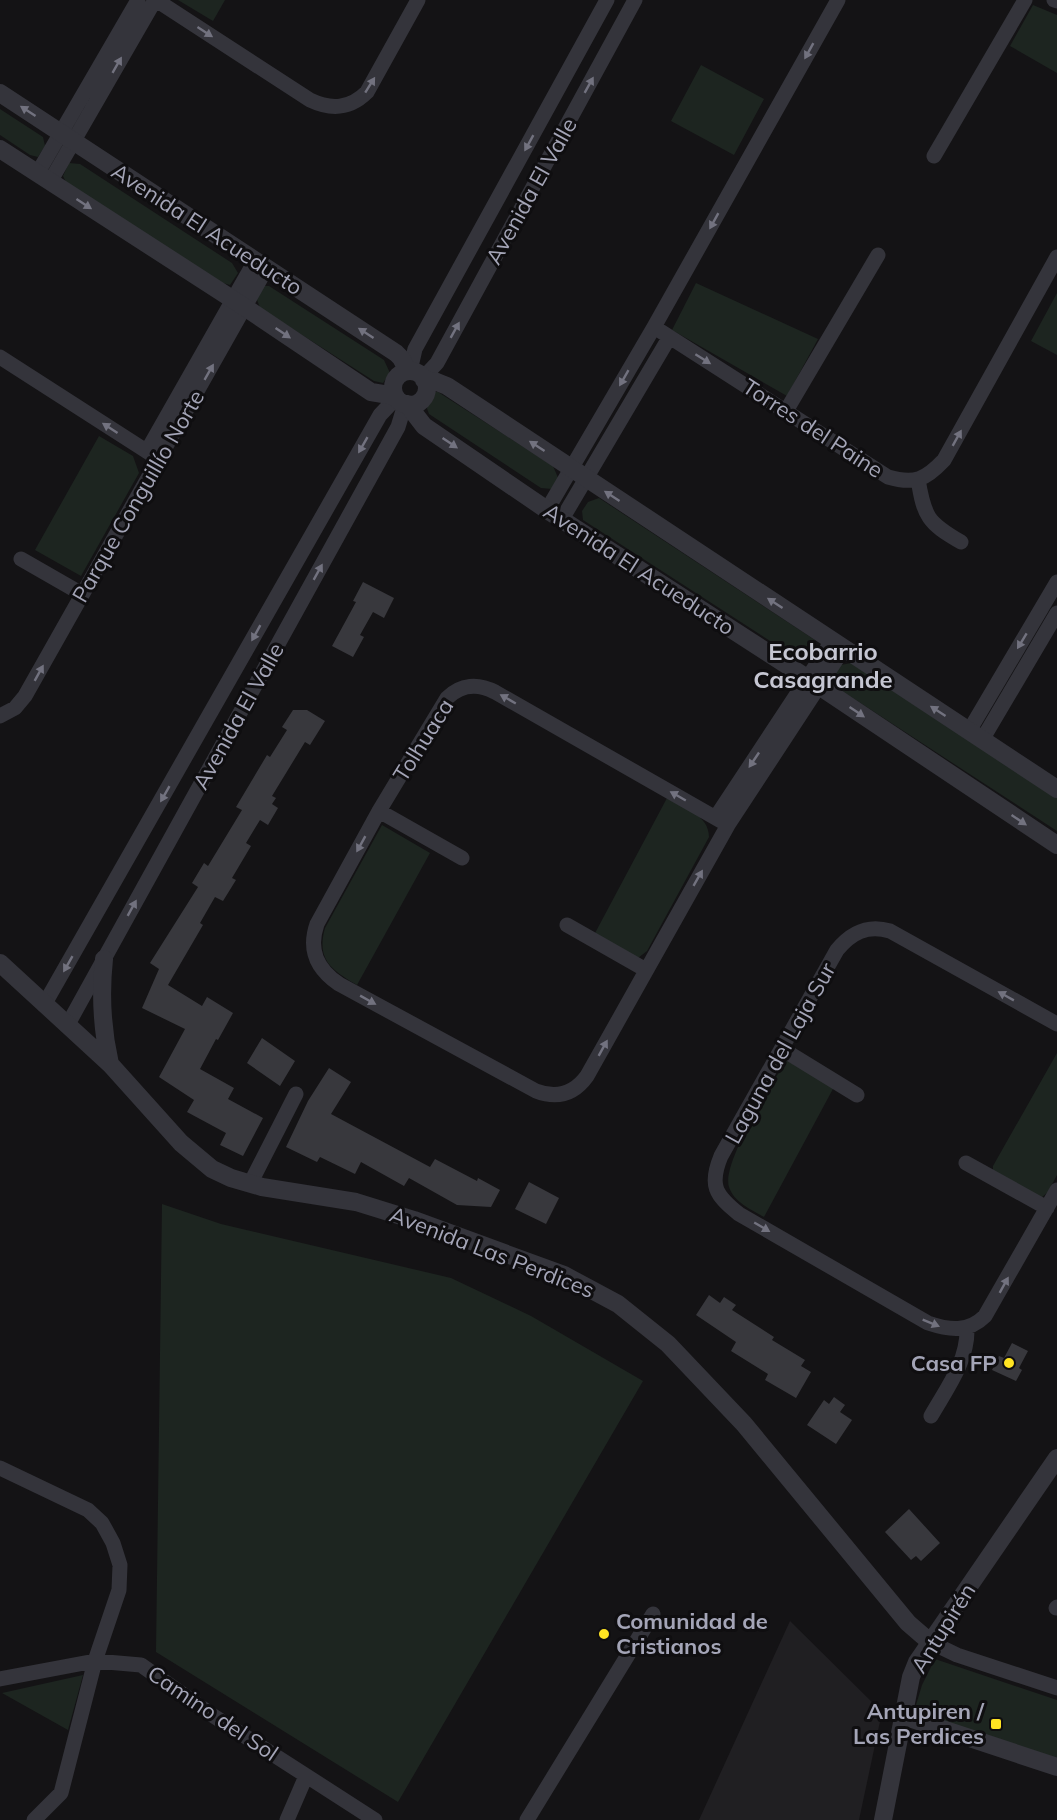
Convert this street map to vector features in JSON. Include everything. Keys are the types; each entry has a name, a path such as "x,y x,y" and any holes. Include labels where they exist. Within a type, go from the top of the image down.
{"street":[{"path":"44,178 138,0"},
{"path":"67,136 155,0 310,100 333,107 354,103 367,92 418,0"},
{"name":"Avenida El Valle","path":"607,0 415,349 416,375 437,363 635,0"},
{"path":"555,514 654,327 838,0"},
{"path":"934,156 1025,0"},
{"name":"Avenida El Acueducto","path":"0,93 396,353 416,375 447,386 1057,789"},
{"name":"Avenida El Acueducto","path":"0,149 240,304 371,392 401,401 424,426 1057,845"},
{"path":"786,411 878,255"},
{"path":"961,542 933,524 925,513 918,479 931,474 944,460 1057,257"},
{"name":"Parque Conguillío Norte","path":"1,716 15,708 25,696 82,594 153,455 261,265"},
{"name":"Torres del Paine","path":"654,327 888,477 900,481 918,479"},
{"path":"578,473 669,338"},
{"path":"0,357 153,455"},
{"path":"400,374 416,375 426,392 422,399 415,404 401,401 393,388 395,380 400,374"},
{"name":"Avenida El Valle","path":"45,1005 380,415 401,401"},
{"name":"Avenida El Valle","path":"67,1026 398,427 401,401"},
{"path":"21,559 82,594"},
{"path":"975,735 1055,589"},
{"path":"277,596 298,608"},
{"path":"975,735 1057,613"},
{"path":"722,821 838,645"},
{"name":"Tolhuaca","path":"479,686 495,692 722,821 646,970 583,1081 573,1090 552,1096 536,1091 339,984 319,966 314,950 314,933 379,811 447,698 460,688 479,686"},
{"path":"194,744 216,756"},
{"path":"379,811 462,858"},
{"path":"567,925 646,970"},
{"name":"Laguna del Laja Sur","path":"967,1328 947,1328 928,1323 739,1214 716,1191 715,1176 722,1156 837,950 848,938 867,929 890,932 1057,1024"},
{"path":"104,959 101,1012 110,1064"},
{"name":"Avenida Las Perdices","path":"0,963 110,1064 192,1153 222,1174 250,1184 356,1202 392,1212 564,1275 618,1304 668,1344 744,1424 908,1623 930,1642 957,1655 1057,1688"},
{"path":"782,1049 857,1095"},
{"path":"250,1184 296,1094"},
{"path":"966,1163 1047,1208"},
{"path":"932,1416 963,1360 967,1328 979,1322 992,1306 1057,1190"},
{"name":"Antupirén","path":"884,1820 911,1677 917,1662 1057,1458"},
{"path":"0,1468 88,1510 102,1523 113,1543 120,1565 119,1590 95,1661 61,1793 34,1820"},
{"path":"527,1820 653,1614"},
{"name":"Camino del Sol","path":"0,1679 95,1661 141,1665 212,1715 375,1820"},
{"path":"903,1716 1057,1767"},
{"path":"287,1820 306,1776"}],"shaded area":[{"path":"178,0 225,0 213,21"},
{"path":"1033,5 1057,15 1057,73 1010,46"},
{"path":"701,65 764,99 734,155 671,121"},
{"path":"0,109 43,137 45,146 38,157 30,155 0,135"},
{"path":"69,163 80,164 232,263 238,273 230,285 219,282 68,186 63,176"},
{"path":"696,283 818,339 787,396 672,330"},
{"path":"261,286 269,286 384,360 390,373 383,383 374,381 260,308 256,297"},
{"path":"1057,293 1057,355 1031,341"},
{"path":"430,392 438,392 553,466 559,480 552,489 541,488 429,414 425,403"},
{"path":"99,436 133,456 139,473 81,576 35,550"},
{"path":"599,498 815,640 816,648 809,660 801,661 583,520 582,511 588,502"},
{"path":"851,663 1057,798 1057,831 836,687 834,672 841,665"},
{"path":"667,798 700,818 708,829 709,837 647,951 638,958 594,935"},
{"path":"382,825 430,853 357,985 328,963 323,948 323,939 325,928"},
{"path":"1057,1053 1057,1175 1048,1192 1041,1198 993,1170 993,1166"},
{"path":"786,1060 834,1087 764,1217 743,1205 735,1197 729,1187 729,1176 740,1143"},
{"path":"162,1204 221,1224 451,1278 531,1316 643,1381 398,1802 156,1652"},
{"path":"790,1621 882,1712 859,1820 699,1820"},
{"path":"935,1659 1057,1700 1057,1759 913,1715 922,1685"},
{"path":"83,1675 68,1730 2,1693"}],"building":[{"path":"363,582 394,598 384,618 373,612 360,635 364,637 353,657 332,646 356,602 353,601"},
{"path":"293,710 307,710 325,721 310,745 305,742 272,796 276,798 272,804 278,808 268,825 260,820 246,843 251,846 232,878 236,880 223,901 215,897 200,923 203,925 168,985 202,1006 207,997 233,1013 200,1069 234,1088 228,1099 263,1118 243,1156 220,1145 226,1133 187,1112 194,1100 159,1077 185,1029 142,1008 159,969 150,963 198,887 192,883 204,863 208,866 242,810 236,807 267,755 270,757 287,730 282,727"},
{"path":"262,1038 295,1061 280,1086 247,1063"},
{"path":"329,1068 351,1082 331,1114 430,1167 435,1159 500,1190 491,1207 457,1205 409,1178 404,1186 361,1162 355,1174 320,1157 317,1162 286,1147 308,1101"},
{"path":"529,1182 559,1198 546,1224 515,1209"},
{"path":"709,1295 720,1303 724,1297 736,1305 732,1310 774,1337 772,1340 805,1360 801,1366 811,1372 796,1398 765,1380 768,1374 731,1351 736,1342 696,1315"},
{"name":"Casa FP","path":"1012,1343 1028,1351 1019,1368 1022,1370 1016,1381 992,1370 999,1356 1004,1358"},
{"path":"834,1397 845,1405 840,1412 852,1420 836,1444 807,1425 824,1400 829,1404"},
{"path":"909,1509 940,1543 921,1561 916,1556 911,1560 885,1532"}],"place":[{"name":"Casa FP","path":"1009,1363"},
{"name":"Comunidad de Cristianos","path":"604,1634"},
{"name":"Antupiren / Las Perdices","path":"996,1724"}],"district":[{"name":"Ecobarrio Casagrande","path":"823,666"}]}
